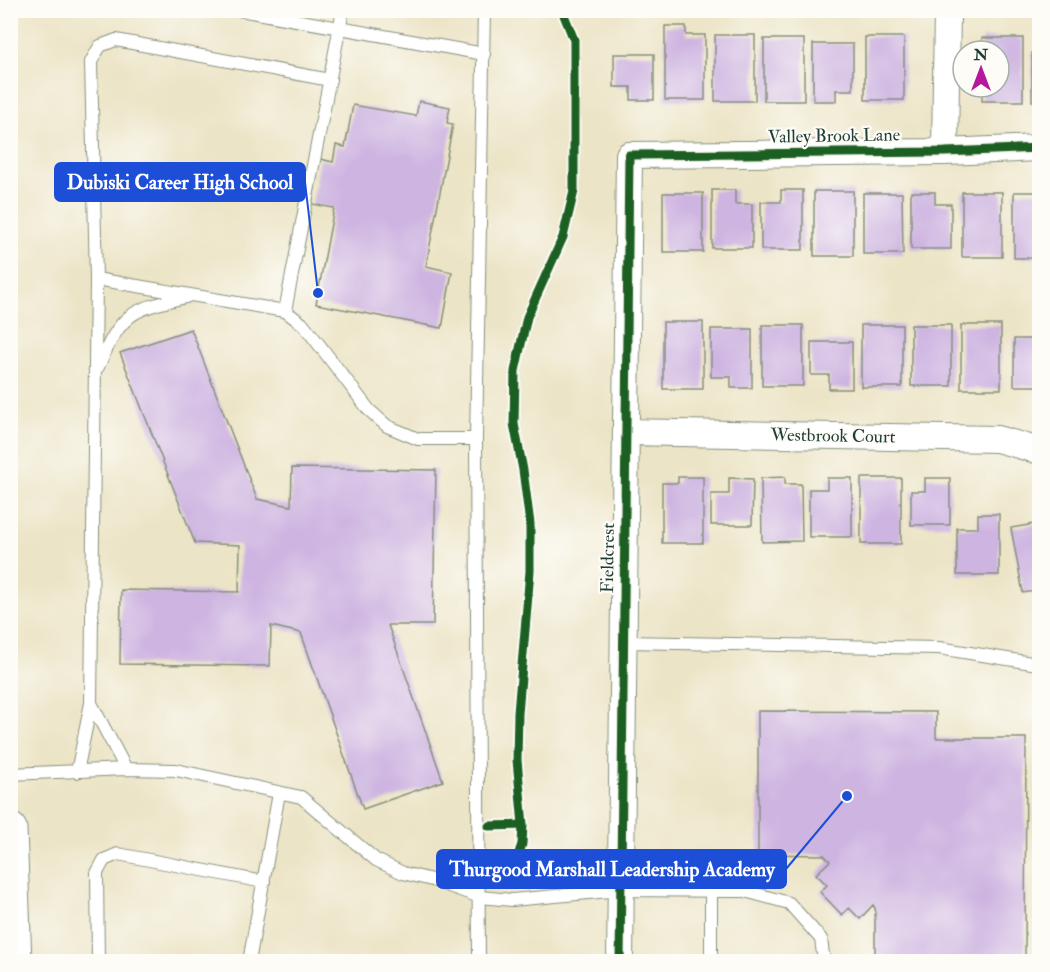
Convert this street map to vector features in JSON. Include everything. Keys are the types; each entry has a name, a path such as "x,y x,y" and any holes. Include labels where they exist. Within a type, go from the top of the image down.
{"main road":[{"path":"10,829 15,962"}],"street":[{"path":"945,152 947,10"},
{"name":"Valley Brook Lane","path":"629,155 945,152 1040,148"},
{"name":"Fieldcrest","path":"620,962 629,155"},
{"name":"Westbrook Court","path":"626,432 997,439 1040,451"}],"lane":[{"path":"240,10 340,30 484,54"},
{"path":"285,310 343,10"},
{"path":"478,962 480,897 476,439 484,10"},
{"path":"77,771 91,703 96,279 91,62 100,46 116,40 330,80"},
{"path":"96,279 285,310 304,325 369,410 387,426 418,439 476,439"},
{"path":"95,373 118,327 128,317 148,306 193,296"},
{"path":"624,642 939,648 1039,665"},
{"path":"91,703 126,769"},
{"path":"10,774 126,769 176,770 301,798 376,860 403,873 432,880 480,897 512,900 621,890 745,891 789,903 821,939 824,962"},
{"path":"249,962 279,793"},
{"path":"98,962 97,873 104,860 118,854 264,882"},
{"path":"711,891 711,962"}],"path":[{"path":"512,879 518,854"},
{"path":"515,865 531,877 548,880 565,874 574,854 595,871"}],"building":[{"path":"665,26 686,26 686,35 705,35 705,100 665,100"},
{"path":"715,35 755,35 755,101 715,101"},
{"path":"865,37 904,37 904,100 865,100"},
{"path":"1023,38 1023,101 982,101 982,99 1011,99 1011,39 982,39"},
{"path":"764,39 804,39 804,101 764,101"},
{"path":"813,44 853,44 853,90 836,90 836,101 813,101"},
{"path":"1032,53 1040,53 1040,101 1032,101"},
{"path":"614,54 654,54 654,100 631,100 631,87 614,87"},
{"path":"419,101 450,107 447,123 453,124 426,266 452,272 442,328 316,304 334,208 312,204 320,159 333,162 336,145 345,147 353,105 416,116"},
{"path":"712,190 735,190 735,204 752,204 752,248 712,248"},
{"path":"781,190 803,190 803,250 761,250 761,202 781,202"},
{"path":"814,191 853,191 853,256 814,256"},
{"path":"911,192 935,192 935,204 951,204 951,249 911,249"},
{"path":"962,192 1002,192 1002,257 962,257"},
{"path":"1014,192 1040,192 1040,258 1014,258"},
{"path":"663,193 703,193 703,252 663,252"},
{"path":"863,193 902,193 903,254 863,254"},
{"path":"663,322 703,322 703,389 663,389"},
{"path":"762,325 803,325 803,386 762,386"},
{"path":"861,325 902,325 902,387 861,387"},
{"path":"911,325 951,325 951,386 911,386"},
{"path":"961,325 1001,325 1001,389 961,389"},
{"path":"191,329 257,499 291,506 292,468 436,470 433,625 388,625 443,781 363,809 301,633 271,626 270,666 120,664 121,590 239,592 240,545 195,543 120,353"},
{"path":"711,329 752,329 752,388 731,388 731,377 711,377"},
{"path":"1014,339 1040,339 1037,386 1014,386"},
{"path":"811,342 852,342 852,389 829,389 829,375 811,375"},
{"path":"678,477 703,477 703,543 662,543 662,483 678,483"},
{"path":"785,477 785,484 801,484 802,541 762,542 761,478"},
{"path":"729,478 753,479 752,525 711,525 711,494 729,494"},
{"path":"827,478 852,478 852,537 809,537 809,489 827,489"},
{"path":"861,478 901,478 901,544 861,544"},
{"path":"925,478 950,478 950,525 911,525 911,491 925,491"},
{"path":"978,514 999,514 999,575 957,575 957,528 978,528"},
{"path":"1040,523 1040,590 1023,593 1011,528"},
{"path":"758,711 936,712 936,738 1026,738 1025,962 875,962 875,908 873,905 860,919 849,908 842,915 820,892 827,885 816,874 830,861 824,855 758,854"}],"cycle path":[{"path":"523,825 517,760 518,713 530,571 530,524 514,424 515,371 527,317 563,237 574,191 574,40 562,10"},
{"path":"620,962 629,155 945,152 1040,148"},
{"path":"489,826 523,825 522,844 515,865"}],"place":[{"name":"Dubiski Career High School","path":"318,293"},
{"name":"Thurgood Marshall Leadership Academy","path":"847,796"}]}
